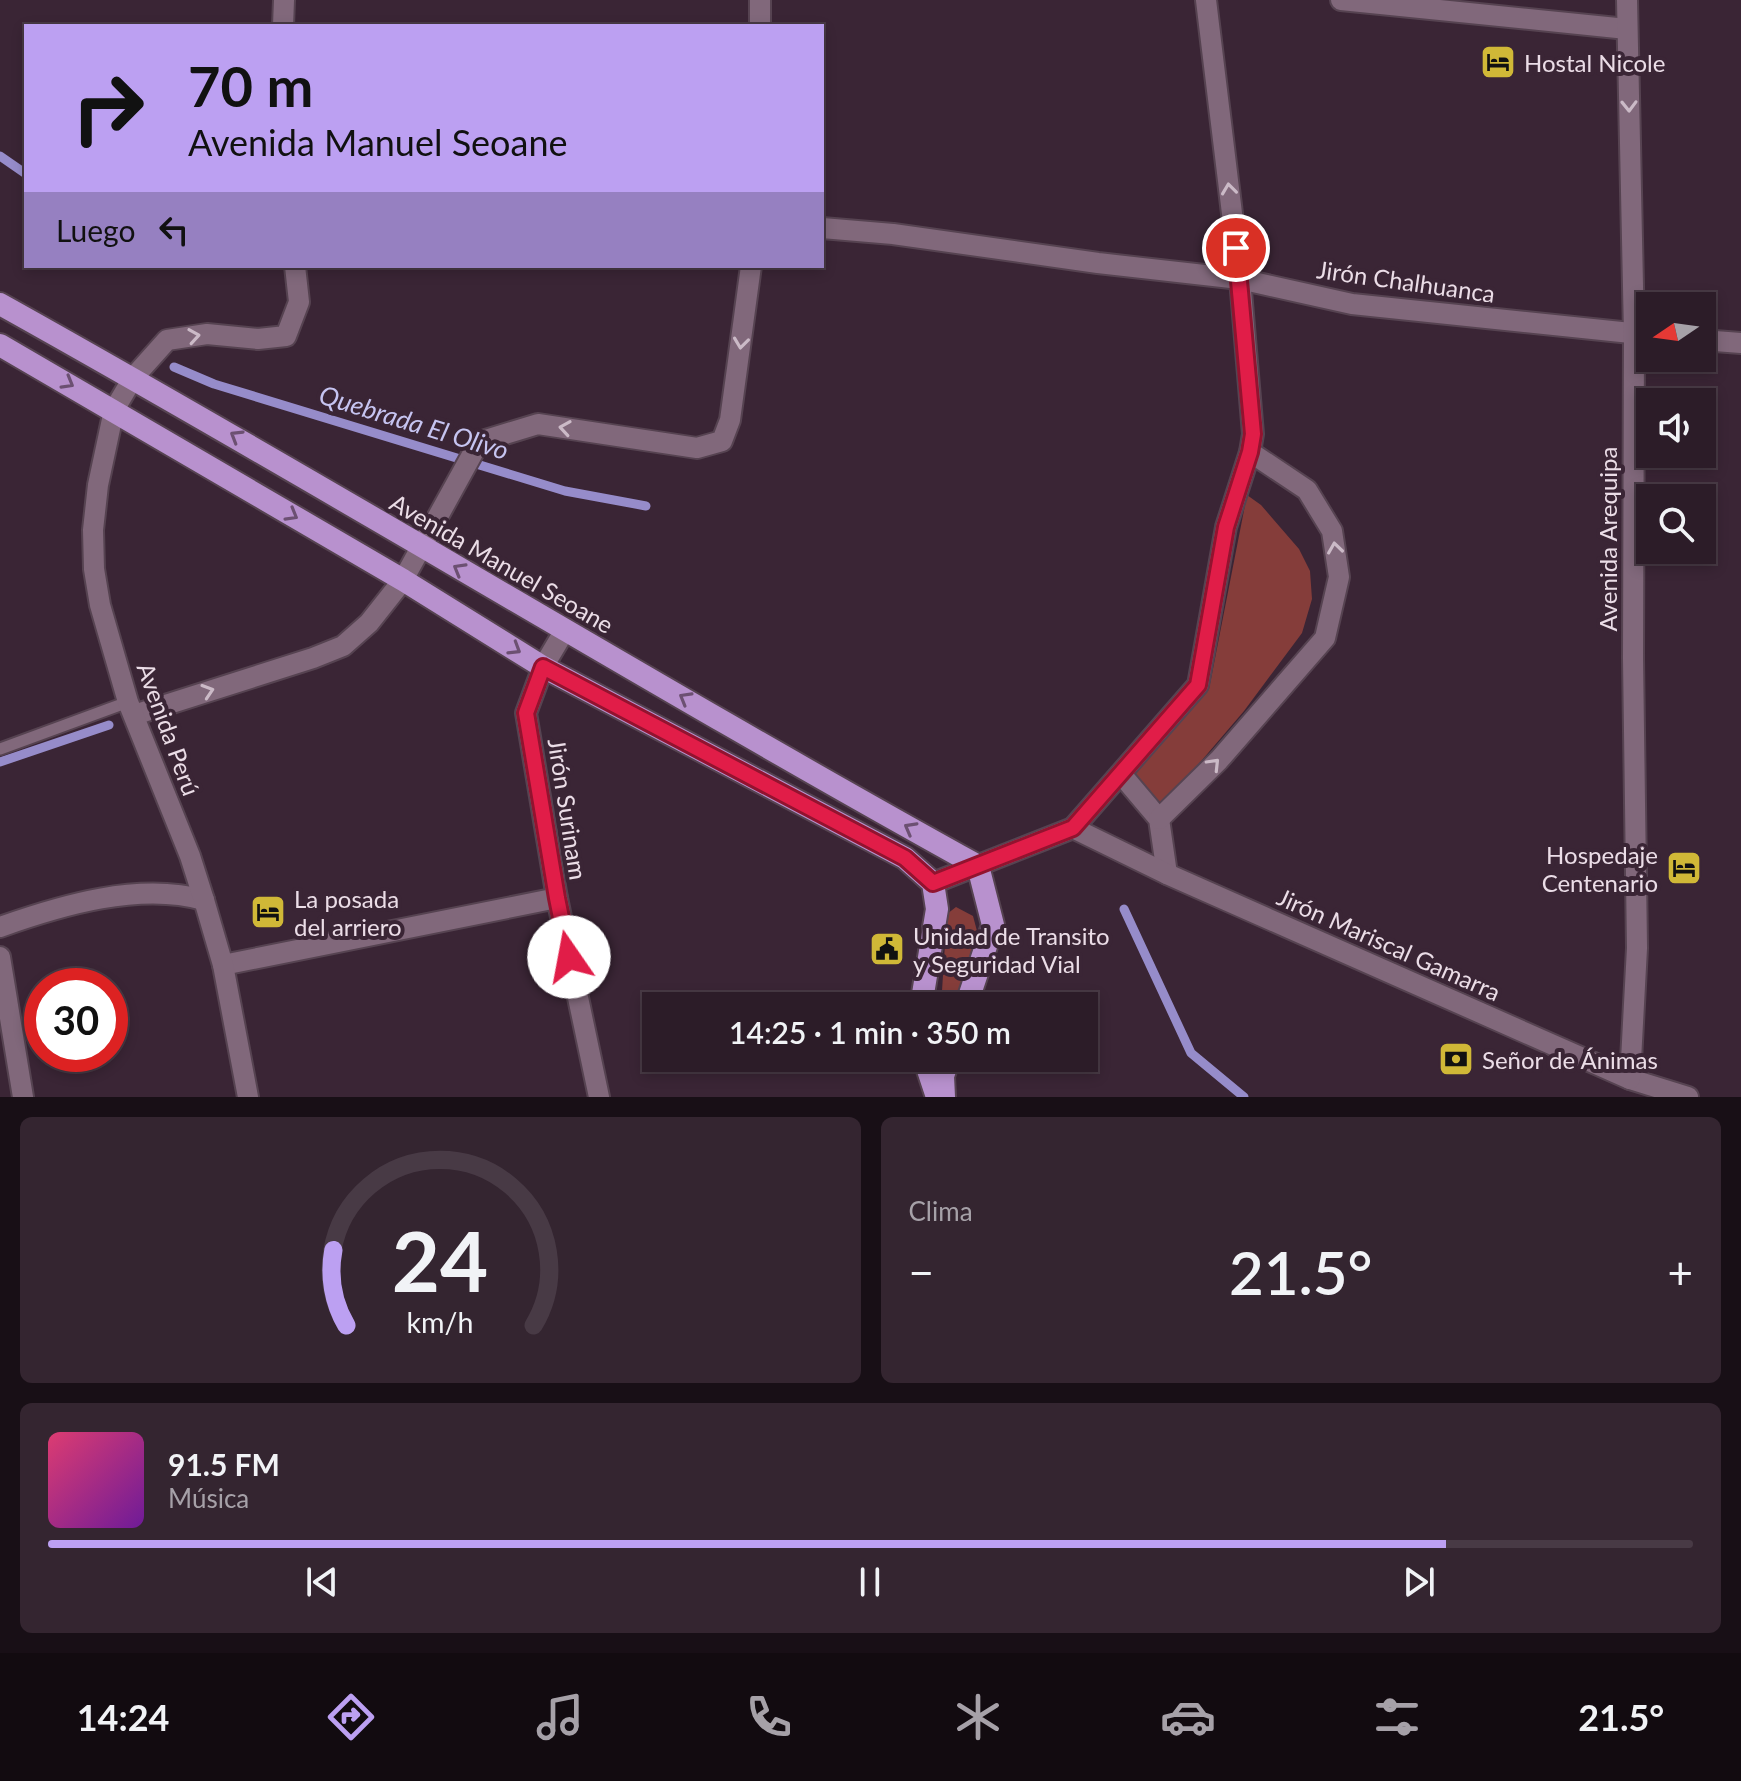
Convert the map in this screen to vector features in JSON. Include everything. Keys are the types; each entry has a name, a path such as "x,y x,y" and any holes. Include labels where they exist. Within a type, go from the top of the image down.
{"highway":[{"name":"Avenida Manuel Seoane","path":"0,304 978,866"},
{"path":"0,345 403,580 543,667 905,858 933,883 937,909 923,992"},
{"path":"971,992 993,925 978,866"},
{"path":"929,1072 937,1097"},
{"path":"944,1072 944,1097"}],"street":[{"path":"283,24 284,0"},
{"path":"760,0 760,24"},
{"path":"933,883 1073,828 1198,685 1226,527 1253,434 1240,279 1206,0"},
{"path":"1341,0 1627,29"},
{"name":"Avenida Arequipa","path":"1627,0 1640,292"},
{"name":"Jirón Chalhuanca","path":"824,228 893,234 1240,279 1352,304 1636,334"},
{"name":"Avenida Perú","path":"248,1097 223,965 204,900 190,856 131,708 100,605 94,569 93,530 98,485 114,410 133,378 167,340 207,334 258,339 286,336 299,302 295,268"},
{"path":"131,708 313,658 343,646 369,623 403,580 479,442 538,424 697,448 722,441 730,420 751,268"},
{"path":"1716,341 1741,343"},
{"name":"Avenida Arequipa","path":"1630,1079 1637,948 1633,658 1641,372"},
{"path":"1159,819 1228,749 1325,638 1339,577 1332,531 1307,490 1250,452"},
{"name":"Jirón Surinam","path":"565,630 543,667 526,713 557,898 599,1097"},
{"path":"1121,774 1159,819 1167,874"},
{"name":"Jirón Mariscal Gamarra","path":"1073,828 1167,874 1630,1079 1688,1097"},
{"path":"0,927 72,906 123,897 179,893 204,900"},
{"path":"223,965 557,898"},
{"path":"0,957 23,1097"}],"lane":[{"path":"0,749 131,708"}],"shaded area":[{"path":"1247,495 1261,505 1299,549 1310,571 1312,599 1302,633 1244,711 1173,794 1158,803 1134,775 1209,689"},
{"path":"956,907 973,916 977,931 959,992 942,992 947,914"}],"waterway":[{"name":"Quebrada El Olivo","path":"0,156 24,173"},
{"name":"Quebrada El Olivo","path":"174,367 214,384 565,491 646,506"},
{"path":"0,762 109,725"},
{"name":"Quebrada El Olivo","path":"1124,909 1191,1053 1244,1097"}],"place":[{"name":"Hostal Nicole","path":"1498,62"},
{"name":"Hospedaje Centenario","path":"1684,868"},
{"name":"La posada del arriero","path":"268,912"},
{"name":"Unidad de Transito y Seguridad Vial","path":"887,949"},
{"name":"Señor de Ánimas","path":"1456,1059"}],"route":[{"path":"569,957 526,713 543,667 905,858 933,883 1073,828 1095,805 1198,685 1226,527 1253,434 1236,248"}]}
